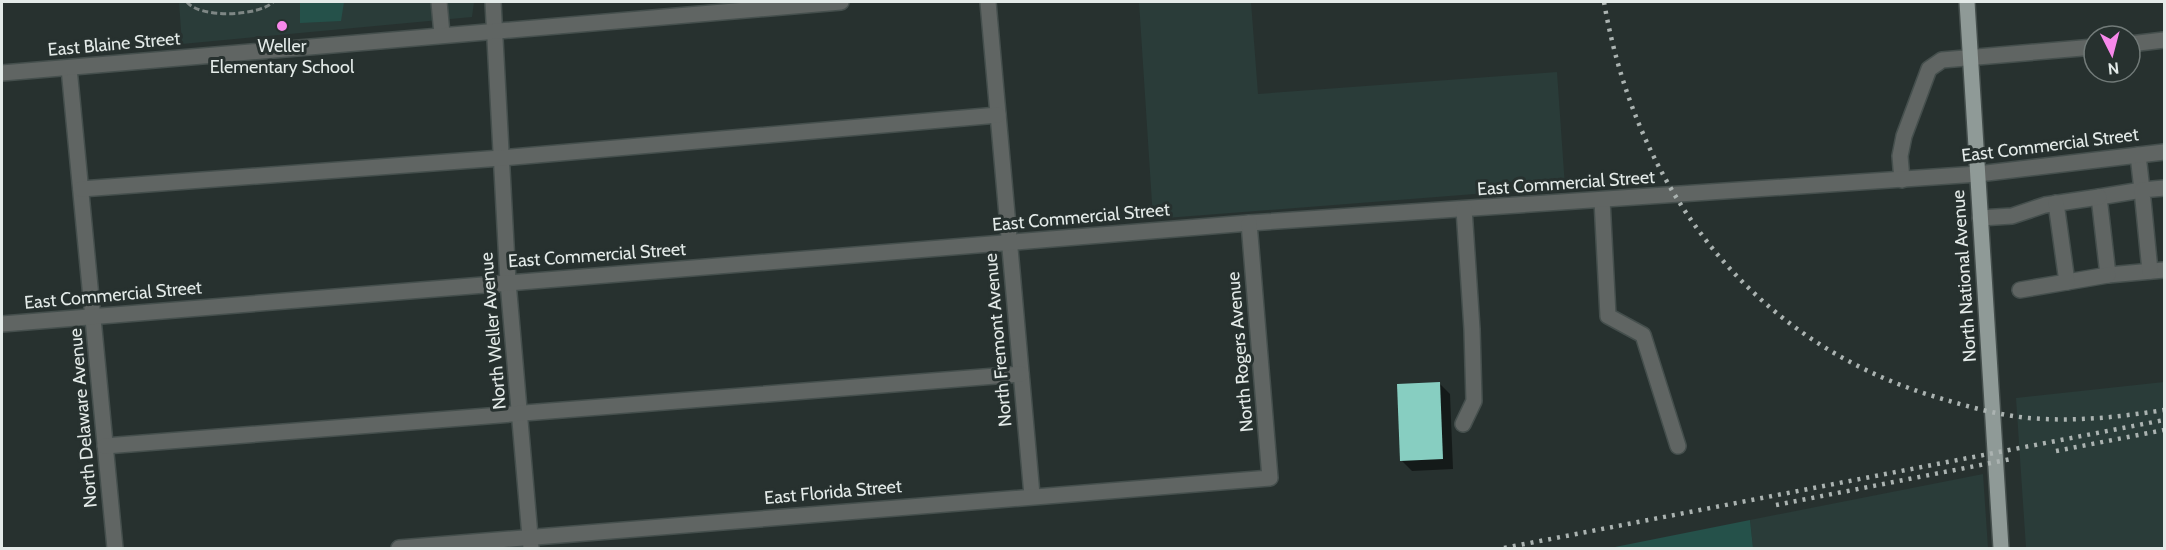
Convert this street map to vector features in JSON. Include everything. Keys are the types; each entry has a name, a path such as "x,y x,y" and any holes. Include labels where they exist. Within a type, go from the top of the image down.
{"main road":[{"name":"North National Avenue","path":"1967,2 2001,549"}],"street":[{"path":"440,2 442,34"},
{"name":"North Weller Avenue","path":"493,2 508,282 531,543"},
{"name":"East Blaine Street","path":"2,73 493,29 841,2"},
{"name":"North Fremont Avenue","path":"988,2 1032,495"},
{"path":"2142,43 2164,40"},
{"path":"1902,180 1900,156 1904,136 1929,69 1942,60 2082,48"},
{"name":"North Delaware Avenue","path":"69,68 115,549"},
{"path":"81,189 501,158 998,115"},
{"name":"East Commercial Street","path":"2,324 1249,223 1902,180 1977,174 2164,152"},
{"path":"2020,290 2108,275 2157,271 2138,155"},
{"path":"1980,218 2012,216 2056,203 2164,188"},
{"path":"2099,197 2108,275"},
{"path":"1602,200 1608,316 1643,335 1678,446"},
{"path":"2056,203 2067,282"},
{"path":"1463,424 1474,401 1473,329 1464,209"},
{"name":"North Rogers Avenue","path":"1249,223 1270,478"},
{"path":"105,446 1021,374"},
{"name":"East Florida Street","path":"399,549 531,543 1032,495 1270,478"}],"path":[{"path":"188,2 201,11 215,14 261,10 273,2"}],"shaded area":[{"name":"Weller Elementary School","path":"179,2 474,2 472,17 182,44"},
{"path":"1139,2 1251,2 1258,94 1557,72 1565,187 1153,219"},
{"path":"2164,382 2164,548 2026,548 2016,398"},
{"path":"1983,474 1988,548 1753,548 1750,520"}],"green space":[{"path":"300,2 344,2 341,21 300,23"},
{"path":"1750,520 1753,548 1610,548"}],"building":[{"path":"1440,382 1443,459 1400,461 1397,384"}],"railway":[{"path":"1604,2 1620,70 1643,134 1674,194 1713,249 1758,297 1811,338 1870,372 1936,397 2017,417 2080,419 2164,410"},
{"path":"1504,548 2164,420"},
{"path":"2056,451 2164,430"},
{"path":"1776,505 2011,459"}],"place":[{"name":"Weller Elementary School","path":"282,26"}]}
